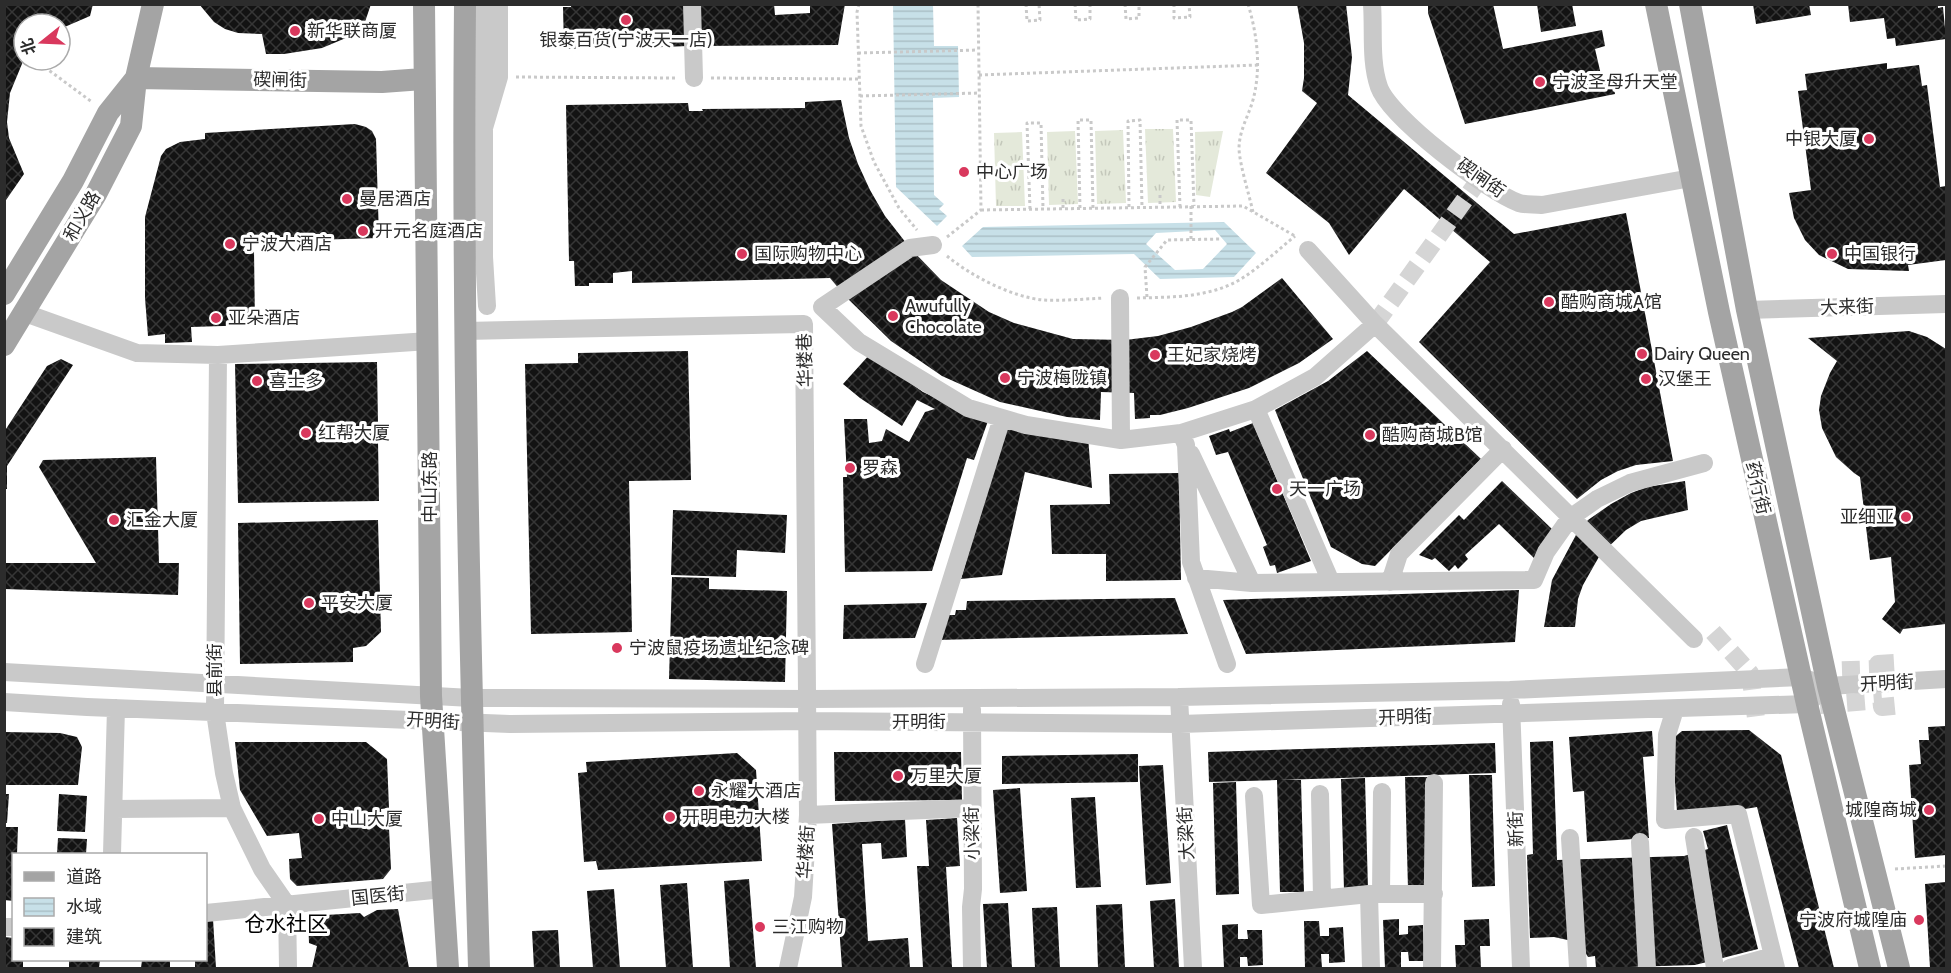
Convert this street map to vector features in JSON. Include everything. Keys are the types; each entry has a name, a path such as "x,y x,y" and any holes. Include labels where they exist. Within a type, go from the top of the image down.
{"main road":[{"name":"和义路","path":"4,345 26,313 96,194 131,126 136,78 153,4"},
{"name":"中山东路","path":"424,4 431,696 448,969"},
{"name":"中山东路","path":"465,4 465,331 471,698 479,969"},
{"name":"药行街","path":"1656,4 1719,312 1807,704 1870,969"},
{"name":"药行街","path":"1690,4 1747,310 1828,686 1899,969"},
{"name":"和义路","path":"4,294 73,182 108,113 136,78"},
{"name":"碶闸街","path":"136,78 382,81 423,79"}],"street":[{"path":"464,151 478,104 483,63 483,4"},
{"path":"487,306 484,257 484,128 499,77 499,4"},
{"path":"692,4 694,78"},
{"name":"碶闸街","path":"1372,4 1374,65 1379,88 1392,106 1414,128 1479,180 1502,195 1522,204 1542,205 1691,178"},
{"path":"933,245 910,248 822,307 859,342 968,408 1059,431 1121,440 1184,439 1256,409 1315,377 1375,324"},
{"path":"1308,250 1375,324 1694,639"},
{"path":"1120,298 1121,440"},
{"name":"大来街","path":"1747,310 1947,304"},
{"path":"26,313 137,353 218,355 429,341"},
{"name":"华楼巷","path":"465,331 804,324 808,699"},
{"name":"县前街","path":"218,355 215,712 232,808 262,869 287,904"},
{"path":"1256,409 1331,582"},
{"path":"925,664 1002,418"},
{"path":"1184,439 1191,562 1227,664"},
{"path":"1184,439 1252,583"},
{"path":"1390,582 1399,554 1503,450"},
{"path":"1196,578 1252,583 1534,580 1546,552 1570,518 1597,499 1630,483 1704,463"},
{"name":"开明街","path":"4,672 471,698 808,699 1179,696 1510,690 1801,677 1828,686 1947,679"},
{"path":"1807,704 1828,686"},
{"name":"新街","path":"1510,690 1521,969"},
{"name":"大梁街","path":"1179,696 1193,969"},
{"name":"小梁街","path":"972,697 972,969"},
{"name":"华楼街","path":"788,969 803,897 808,815 808,699"},
{"name":"开明街","path":"4,702 472,723 807,721 1180,724 1807,704"},
{"path":"112,853 116,708"},
{"path":"1675,709 1667,735 1665,820 1738,814 1774,963 1730,969"},
{"path":"1432,969 1434,783"},
{"path":"1371,969 1382,792"},
{"path":"1320,794 1322,898"},
{"path":"1254,796 1261,905 1375,894 1434,894"},
{"path":"114,809 232,808"},
{"path":"808,815 972,808"},
{"path":"1694,837 1714,969"},
{"path":"1570,838 1578,969"},
{"path":"1640,842 1647,969"},
{"name":"国医街","path":"207,913 443,889"},
{"path":"287,904 288,969"}],"path":[{"path":"860,4 857,12 861,126 874,162 898,208 933,245 958,266 996,286 1041,300 1190,296 1211,291 1240,279 1295,236"},
{"path":"978,4 981,210"},
{"path":"1026,4 1027,21 1040,20 1039,4"},
{"path":"1075,4 1076,20 1090,19 1090,4"},
{"path":"1125,4 1126,19 1139,18 1139,4"},
{"path":"1174,4 1174,18 1190,17 1189,4"},
{"path":"1248,4 1259,65 1254,97 1244,122 1239,149 1253,212"},
{"path":"858,53 978,51"},
{"path":"979,75 1259,65"},
{"path":"51,72 93,103"},
{"path":"860,96 979,93"},
{"path":"1080,208 1078,120 1091,120 1094,208"},
{"path":"1129,207 1128,121 1140,120 1142,207"},
{"path":"1180,207 1177,120 1191,120 1191,240"},
{"path":"1030,209 1027,123 1041,123 1043,209"},
{"path":"1160,195 1160,207"},
{"path":"1063,197 1063,208"},
{"path":"933,245 953,234 981,210 1243,206 1295,236 1308,250"},
{"path":"1148,298 1144,267 1167,240 1220,239"},
{"path":"1892,869 1947,866"}],"green space":[{"path":"1145,129 1173,129 1176,202 1148,203"},
{"path":"1123,130 1126,203 1097,204 1095,131"},
{"path":"1075,131 1078,204 1049,205 1047,132"},
{"path":"1223,131 1210,197 1196,195 1195,132"},
{"path":"1022,132 1025,206 996,206 994,133"}],"water":[{"path":"893,5 933,5 934,46 958,46 959,97 933,98 934,195 944,204 939,209 947,216 937,226 896,187"},
{"path":"1224,222 1256,253 1234,277 1160,279 1134,254 972,257 962,246 983,227","holes":["1215,230 1227,244 1203,269 1175,270 1146,244 1156,233"]}],"building":[{"path":"4,4 93,4 90,16 72,24 72,12 12,12 12,72 19,72 10,93 7,122 9,138 24,174 4,203"},
{"name":"新华联商厦","path":"199,4 371,4 364,25 353,35 322,48 284,54 266,54 262,34 238,33 225,29 214,22"},
{"name":"银泰百货(宁波天一店)","path":"571,4 687,4 688,46 638,48 638,34 601,35 601,48 564,49 563,7 571,7"},
{"path":"698,4 774,4 775,15 810,13 810,4 845,4 838,45 698,46"},
{"name":"酷购商城A馆","path":"1297,4 1346,4 1352,57 1348,95 1514,234 1626,213 1673,461 1636,465 1618,471 1601,480 1577,499 1419,342 1490,262 1404,189 1349,255 1329,223 1266,173 1317,103 1302,91 1304,43"},
{"path":"1428,4 1493,4 1503,49 1602,30 1605,46 1595,49 1602,79 1612,77 1615,94 1465,124 1428,13"},
{"path":"1537,4 1572,4 1576,26 1541,32"},
{"path":"1753,4 1809,4 1811,15 1756,24"},
{"path":"1848,4 1938,4 1938,8 1943,7 1946,39 1896,46 1895,38 1887,39 1884,18 1850,22"},
{"name":"中银大厦","path":"1887,63 1887,69 1919,65 1922,86 1927,85 1940,187 1946,186 1946,260 1908,265 1909,271 1848,269 1819,255 1805,240 1794,218 1789,193 1811,190 1798,91 1807,90 1805,74"},
{"name":"国际购物中心","path":"841,100 849,138 858,164 885,216 910,248 941,280 989,312 1014,323 1073,339 1125,340 1158,336 1232,312 1282,278 1333,339 1299,363 1249,388 1188,408 1160,415 1150,415 1150,418 1135,419 1134,393 1101,392 1100,420 1067,417 1000,402 942,376 891,341 830,278 632,283 632,271 613,273 613,283 589,283 589,286 575,286 574,261 569,261 566,105 688,103 689,111 703,111 702,109 805,108 805,102"},
{"path":"355,124 372,131 376,139 379,238 247,242 243,251 254,251 255,325 191,327 192,342 165,343 165,334 148,336 145,298 145,217 161,156 166,149 180,142 205,139 205,133"},
{"name":"亚细亚","path":"1909,331 1927,337 1946,349 1946,624 1903,629 1900,634 1882,619 1895,602 1891,557 1870,560 1860,477 1836,457 1822,428 1819,410 1821,396 1837,361 1808,338"},
{"path":"688,351 691,480 629,481 632,632 531,634 525,364 578,363 578,353"},
{"name":"酷购商城B馆","path":"1367,351 1481,459 1375,566 1362,564 1331,547 1275,410 1328,381"},
{"path":"870,354 923,392 988,421 974,460 967,458 932,571 845,572 843,477 847,477 844,419 867,419 869,443 882,441 886,429 909,442 925,412 935,409 917,400 902,426 843,384"},
{"path":"61,359 73,365 7,466 7,489 4,489 4,432 47,366"},
{"name":"红帮大厦","path":"377,362 378,425 375,425 375,441 378,441 379,501 238,503 235,364"},
{"path":"1253,423 1311,561 1277,573 1275,565 1270,566 1263,547 1267,545 1228,452 1216,455 1209,436 1229,429 1230,432"},
{"path":"1005,427 1088,436 1092,488 1025,472 1002,575 961,579"},
{"name":"汇金大厦","path":"156,457 159,563 179,563 178,595 4,589 4,563 96,563 39,467 43,460"},
{"path":"1179,473 1181,580 1106,581 1106,554 1052,554 1050,505 1110,504 1109,474"},
{"path":"1502,481 1553,530 1536,560 1499,524 1465,555 1468,559 1458,569 1455,565 1449,571 1435,558 1432,560 1419,555 1459,515 1464,520"},
{"path":"1685,481 1688,510 1641,521 1626,530 1600,555 1583,585 1578,599 1575,627 1544,627 1552,580 1577,533 1588,520 1631,493 1647,487"},
{"path":"673,510 787,515 785,553 737,550 736,577 671,575"},
{"name":"平安大厦","path":"378,520 381,632 366,646 353,648 353,662 240,664 238,523"},
{"path":"672,577 709,578 709,589 787,591 785,682 669,679"},
{"path":"1519,590 1515,642 1246,654 1223,600"},
{"path":"1175,598 1188,634 936,640 942,615 955,615 956,610 966,610 967,601"},
{"path":"927,603 915,638 843,639 844,605"},
{"name":"城隍商城","path":"1946,726 1946,855 1915,858 1909,765 1921,764 1919,740 1929,740 1928,727"},
{"path":"1749,730 1781,755 1834,968 1799,968 1757,807 1677,812 1672,739 1682,731"},
{"path":"1652,731 1654,756 1643,757 1649,838 1587,842 1584,791 1573,792 1569,737"},
{"path":"4,732 60,733 77,737 82,747 78,785 4,785"},
{"path":"1553,741 1557,860 1684,856 1708,849 1703,831 1727,825 1758,949 1695,965 1596,968 1595,956 1588,957 1583,949 1572,941 1554,937 1530,938 1527,855 1533,854 1530,742"},
{"name":"中山大厦","path":"235,742 366,742 387,759 389,808 381,809 382,828 389,828 391,869 383,879 297,886 290,879 289,859 302,858 299,833 267,836 240,790"},
{"path":"1495,743 1496,773 1280,780 1301,780 1304,892 1280,892 1277,780 1209,782 1208,752"},
{"name":"万里大厦","path":"834,752 961,752 962,800 835,801"},
{"name":"开明电力大楼","path":"737,753 756,770 762,861 598,870 596,861 584,862 578,773 587,772 586,762"},
{"path":"1138,754 1138,782 1002,784 1002,756"},
{"path":"1163,765 1171,883 1146,885 1139,766"},
{"path":"1469,775 1492,775 1495,886 1472,887"},
{"path":"1405,777 1428,777 1431,889 1408,889"},
{"path":"1365,778 1368,890 1344,890 1341,779"},
{"path":"1236,782 1239,894 1216,895 1213,783"},
{"path":"1020,788 1027,891 1000,893 993,790"},
{"path":"4,794 9,794 7,823 4,823"},
{"path":"59,794 87,796 85,832 57,831"},
{"path":"1095,797 1101,887 1076,888 1071,798"},
{"path":"957,818 960,866 946,867 952,967 923,968 917,866 929,866 926,820"},
{"path":"905,819 907,857 882,859 881,843 862,844 868,941 908,938 910,968 842,968 832,824"},
{"path":"4,827 18,827 17,853 12,853 12,901 4,900"},
{"path":"58,838 87,839 86,853 57,853"},
{"path":"749,879 756,968 730,968 724,881"},
{"path":"1946,882 1946,968 1930,968 1925,884"},
{"path":"687,883 693,968 666,968 660,885"},
{"path":"614,889 620,968 593,968 587,891"},
{"path":"1175,899 1179,968 1154,968 1150,901"},
{"path":"1008,903 1012,968 987,968 983,904"},
{"path":"1122,904 1125,968 1098,968 1096,905"},
{"path":"1057,907 1060,968 1035,968 1032,908"},
{"path":"398,909 409,968 312,968 317,946 309,943 308,916 360,913 364,917 377,910"},
{"path":"207,919 213,919 216,968 195,968 195,961 207,961"},
{"path":"1399,919 1399,935 1408,934 1408,926 1423,925 1424,961 1409,961 1408,952 1401,952 1401,968 1385,968 1383,920"},
{"path":"1489,919 1490,946 1480,946 1481,968 1456,968 1455,945 1465,945 1464,920"},
{"path":"1304,921 1319,921 1320,936 1329,936 1329,928 1343,927 1345,962 1329,963 1329,954 1321,954 1322,968 1305,968"},
{"path":"1238,924 1238,939 1248,939 1247,930 1262,930 1263,965 1248,966 1247,957 1240,957 1240,968 1224,968 1222,925"},
{"path":"558,930 560,968 534,968 532,931"},
{"path":"4,937 12,938 12,961 23,961 23,968 4,968"},
{"path":"69,961 100,961 99,968 69,968"},
{"path":"142,961 170,961 170,968 141,968"}],"tunnel":[{"path":"1375,324 1479,180"},
{"path":"1713,632 1750,673 1756,718"},
{"path":"1894,663 1878,664 1882,707 1902,705"},
{"path":"1788,672 1879,669"},
{"path":"1820,705 1882,700"}],"place":[{"name":"银泰百货(宁波天一店)","path":"626,20"},
{"name":"新华联商厦","path":"295,31"},
{"name":"宁波圣母升天堂","path":"1540,82"},
{"name":"中银大厦","path":"1869,139"},
{"name":"中心广场","path":"964,172"},
{"name":"曼居酒店","path":"347,199"},
{"name":"开元名庭酒店","path":"363,231"},
{"name":"宁波大酒店","path":"230,244"},
{"name":"国际购物中心","path":"742,254"},
{"name":"中国银行","path":"1832,254"},
{"name":"酷购商城A馆","path":"1549,302"},
{"name":"Awufully Chocolate","path":"893,316"},
{"name":"亚朵酒店","path":"216,318"},
{"name":"Dairy Queen","path":"1642,354"},
{"name":"王妃家烧烤","path":"1155,355"},
{"name":"宁波梅陇镇","path":"1005,378"},
{"name":"汉堡王","path":"1646,379"},
{"name":"喜士多","path":"257,381"},
{"name":"红帮大厦","path":"306,433"},
{"name":"酷购商城B馆","path":"1370,435"},
{"name":"罗森","path":"850,468"},
{"name":"天一广场","path":"1277,489"},
{"name":"亚细亚","path":"1906,517"},
{"name":"汇金大厦","path":"114,520"},
{"name":"平安大厦","path":"309,603"},
{"name":"宁波鼠疫场遗址纪念碑","path":"617,648"},
{"name":"万里大厦","path":"898,776"},
{"name":"永耀大酒店","path":"699,791"},
{"name":"城隍商城","path":"1929,810"},
{"name":"开明电力大楼","path":"670,817"},
{"name":"中山大厦","path":"319,819"},
{"name":"宁波府城隍庙","path":"1919,920"},
{"name":"三江购物","path":"760,927"}],"district":[{"name":"仓水社区","path":"286,923"}]}
